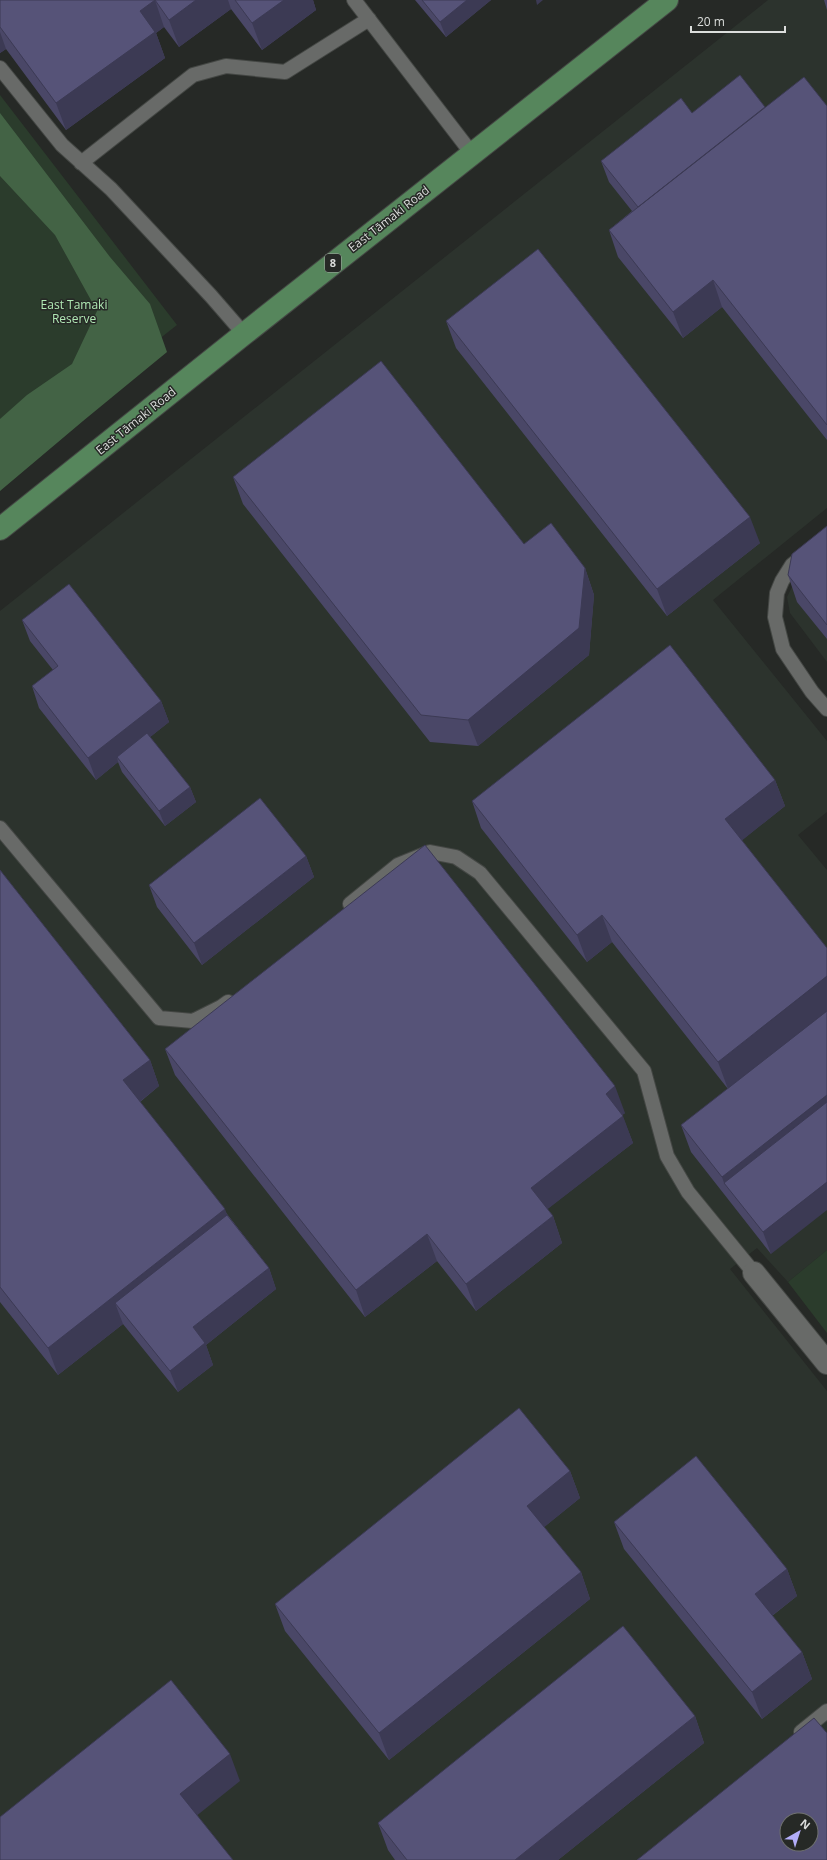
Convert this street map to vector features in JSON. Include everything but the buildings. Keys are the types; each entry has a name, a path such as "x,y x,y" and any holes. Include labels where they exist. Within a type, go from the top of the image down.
{"main road":[{"name":"East Tāmaki Road","path":"0,529 667,0"}],"street":[{"path":"754,1273 827,1363"}],"lane":[{"path":"354,0 473,155"},
{"path":"81,163 193,75 226,66 285,72 369,18"},
{"path":"0,68 62,145 111,189 211,296 244,334"},
{"path":"827,537 792,565 777,592 775,617 783,649 812,692 827,709"},
{"path":"0,828 159,1018 193,1021 221,1007 240,992"},
{"path":"337,914 398,865 430,852 456,857 480,873 644,1071 667,1156 688,1192 754,1273"},
{"path":"790,1741 827,1711"}],"shaded area":[{"path":"768,0 827,0 827,508 713,600 827,741 827,812 798,835 827,870 827,1250 788,1282 757,1248 730,1269 827,1391 827,1860 0,1860 0,611"},
{"path":"827,555 827,662 790,613 787,597 797,577"}],"green space":[{"name":"East Tamaki Reserve","path":"0,95 177,325 0,464"},
{"path":"0,113 110,257 150,304 167,352 0,491 0,419 27,395 72,364 97,311 55,235 0,176"},
{"path":"827,1250 827,1333 788,1282"}]}
